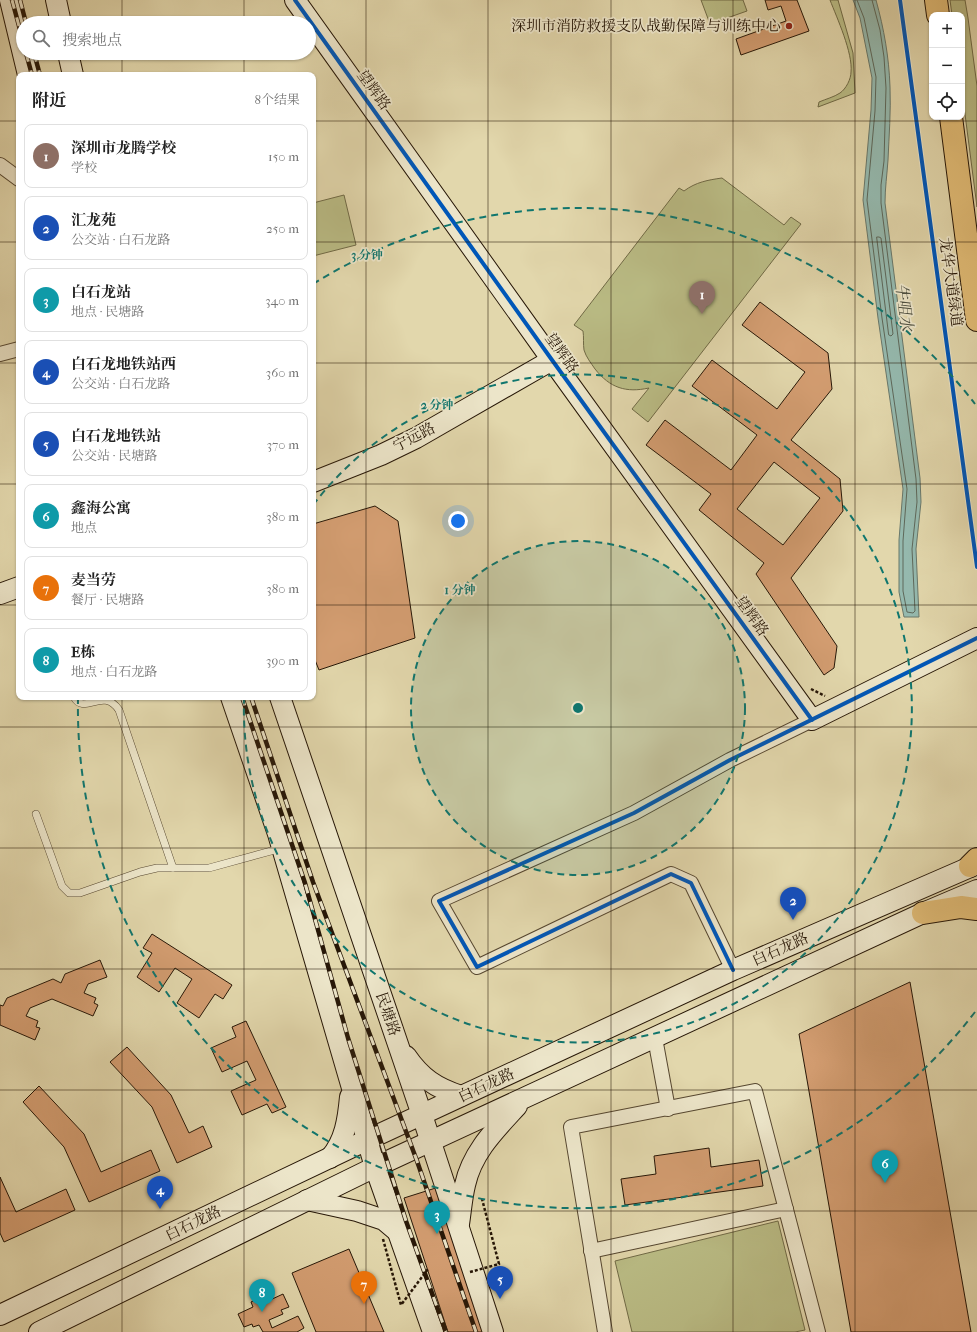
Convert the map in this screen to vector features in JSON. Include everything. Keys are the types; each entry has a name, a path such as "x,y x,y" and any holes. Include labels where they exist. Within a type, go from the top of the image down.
{"main road":[{"path":"10,0 16,25"},
{"path":"56,0 59,16"},
{"name":"望辉路","path":"295,0 306,16"},
{"path":"936,0 938,12"},
{"name":"望辉路","path":"316,29 812,720"},
{"path":"24,60 27,72"},
{"path":"70,60 72,72"},
{"path":"951,120 977,320"},
{"name":"宁远路","path":"316,481 381,455 416,438 552,360"},
{"path":"0,594 16,588"},
{"path":"812,720 977,638"},
{"path":"232,700 282,848 375,1167 390,1235"},
{"name":"民塘路","path":"281,700 422,1114 494,1332"},
{"name":"白石龙路","path":"0,1315 422,1114 733,970 975,863"},
{"name":"白石龙路","path":"39,1332 375,1167 924,913 977,890"},
{"path":"924,913 961,907 977,909"},
{"path":"399,1047 413,1067 430,1082 443,1090 461,1096"},
{"path":"330,1158 336,1151 344,1135 348,1120 351,1085"},
{"path":"459,1228 465,1184 473,1161 488,1138 525,1098"},
{"path":"307,1200 357,1211 384,1220 433,1332"}],"street":[{"path":"0,166 16,177"},
{"path":"0,354 16,350"},
{"path":"733,970 691,883 672,874 477,967 439,902 634,813 730,760 812,720"},
{"path":"654,1038 668,1109"},
{"path":"605,1332 571,1127 755,1091 818,1332"},
{"path":"591,1251 786,1210"}],"lane":[{"path":"75,700 76,702 83,704 97,700"},
{"path":"106,700 110,701 119,710 173,868"},
{"path":"36,814 62,886 69,893 80,893 140,872 157,868 209,868 282,848"}],"path":[{"path":"807,687 816,693 828,697"},
{"path":"470,1272 498,1264 482,1199"},
{"path":"390,1235 401,1305 428,1269"}],"green space":[{"path":"701,0 743,0 747,11 710,24"},
{"path":"830,0 838,0 853,53 855,93 818,107 819,102 840,93 848,84 851,75 850,55"},
{"path":"950,0 965,0 977,86 977,207 965,114 965,12 952,12"},
{"path":"722,178 784,225 791,217 801,224 648,422 632,409 649,388 633,390 619,388 607,381 587,358 584,350 583,331 574,325 679,188 684,191 698,183"},
{"path":"344,195 356,245 316,255 316,202"},
{"path":"778,1221 805,1330 795,1332 632,1332 615,1261"}],"water":[{"path":"853,0 876,0 884,32 889,65 890,114 885,203 920,478 921,502 916,549 919,617 904,617 899,592 899,540 903,489 878,318 863,200 871,110 872,78 860,18"}],"building":[{"name":"深圳市消防救援支队战勤保障与训练中心","path":"765,0 797,0 809,31 741,55 736,39 786,21 781,6 768,10"},
{"path":"760,302 828,353 832,389 791,440 840,479 843,511 791,578 837,646 834,668 824,675 756,574 764,563 699,510 711,494 646,445 665,420 731,470 757,435 692,386 712,360 777,409 805,372 742,325","holes":["774,462 820,498 783,545 737,509"]},
{"path":"375,506 398,521 415,638 319,670 316,662 316,523"},
{"path":"152,934 232,985 223,999 215,994 199,1018 177,1003 192,979 175,968 159,992 137,977 152,953 143,948"},
{"path":"100,960 107,977 88,984 84,993 96,998 94,1003 98,1005 93,1016 52,999 30,1008 26,1016 38,1021 36,1027 40,1028 35,1040 0,1025 0,1005 3,1006 7,998 53,979 61,983 65,974"},
{"path":"910,982 971,1332 851,1332 799,1034"},
{"path":"246,1021 286,1107 272,1113 267,1104 242,1115 231,1091 256,1080 247,1061 222,1072 211,1048 236,1037 232,1027"},
{"path":"127,1047 171,1095 189,1133 203,1126 212,1147 177,1163 152,1107 110,1062"},
{"path":"39,1086 84,1134 101,1172 151,1150 160,1171 89,1202 64,1147 23,1102"},
{"path":"709,1148 711,1167 759,1160 763,1186 625,1205 621,1179 656,1174 654,1156"},
{"path":"0,1177 16,1212 66,1189 75,1210 4,1242 0,1233"},
{"path":"442,1186 490,1332 448,1332 404,1198"},
{"path":"349,1249 384,1332 316,1332 292,1273"},
{"path":"283,1294 289,1307 281,1310 283,1314 269,1320 272,1328 298,1316 304,1328 297,1332 263,1332 259,1325 253,1327 252,1324 244,1327 238,1314 253,1307 251,1302 265,1295 268,1301"}],"railway":[{"path":"12,0 16,16"},
{"path":"20,0 24,16"},
{"path":"28,60 31,72"},
{"path":"36,60 39,72"},
{"path":"243,700 305,883 348,1038 406,1221 446,1332"},
{"path":"252,700 313,882 417,1161 476,1332"}],"cycle path":[{"path":"295,0 306,16"},
{"name":"龙华大道绿道","path":"900,0 977,567"},
{"path":"316,29 812,720"},
{"path":"733,970 691,883 671,874 477,967 439,901 634,813 730,760 977,638"}],"place":[{"name":"深圳市消防救援支队战勤保障与训练中心","path":"789,26"},
{"name":"深圳市龙腾学校","path":"702,314"},
{"name":"汇龙苑","path":"793,920"},
{"name":"鑫海公寓","path":"885,1183"},
{"name":"白石龙地铁站西","path":"160,1209"},
{"name":"白石龙站","path":"437,1234"},
{"name":"白石龙地铁站","path":"500,1299"},
{"name":"麦当劳","path":"364,1304"},
{"name":"E栋","path":"262,1312"}],"water label":[{"name":"牛咀水","path":"905,307"}]}
